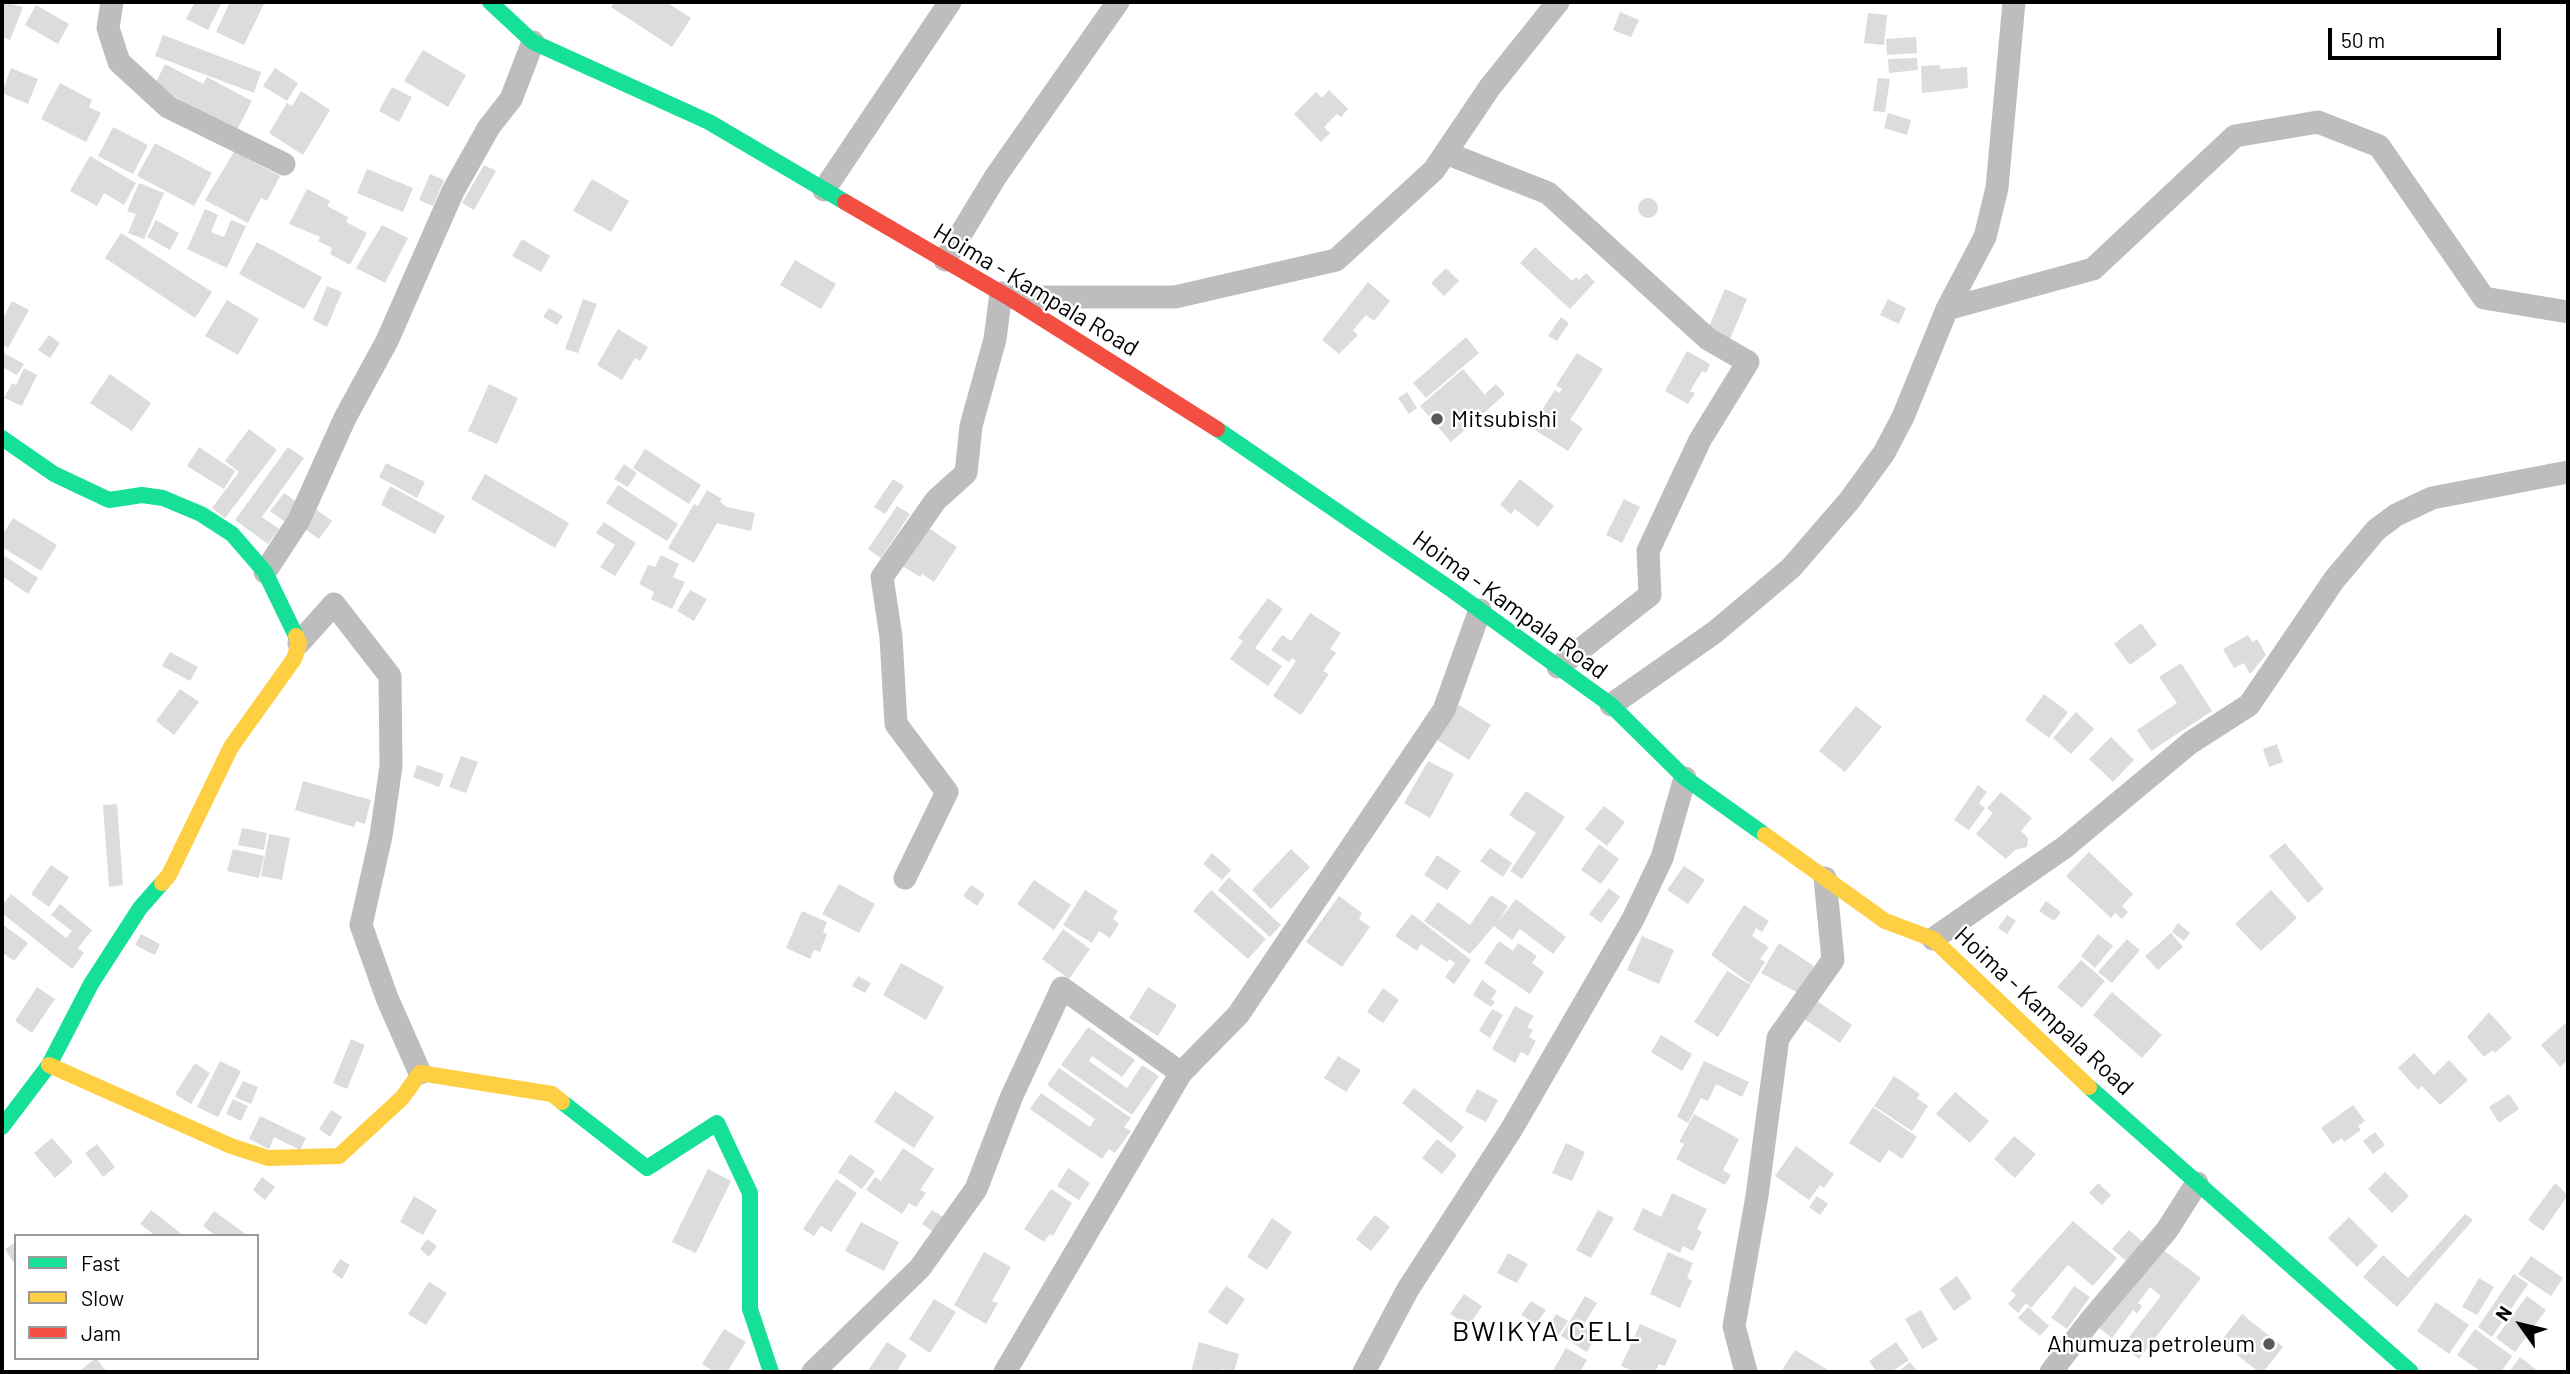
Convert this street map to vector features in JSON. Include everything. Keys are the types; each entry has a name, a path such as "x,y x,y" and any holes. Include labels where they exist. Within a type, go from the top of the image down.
{"main road":[{"name":"Hoima - Kampala Road","path":"490,2 533,42 709,122 1005,295 1214,427 1479,610 1611,705 1685,778 1885,921 1933,939 2096,1094 2411,1372"},
{"path":"2,438 54,474 109,500 142,495 163,498 201,514 232,534 265,572 299,643 294,659 230,747 169,875 140,908 90,984 49,1066 2,1127"},
{"path":"49,1066 231,1146 268,1158 339,1156 402,1098 420,1073 552,1094 647,1168 717,1122 750,1193 750,1309 771,1372"}],"street":[{"path":"113,2 108,28 118,62 168,107 284,164"},
{"path":"824,190 950,2"},
{"path":"945,260 996,176 1118,2"},
{"path":"905,878 947,792 895,724 891,637 882,577 936,500 966,473 971,426 1005,295 1175,297 1336,260 1434,170 1490,88 1558,2"},
{"path":"1611,705 1715,632 1791,568 1849,501 1884,453 1903,417 1947,309 1985,237 1997,188 2014,2"},
{"path":"265,572 299,520 345,418 387,341 453,191 489,127 510,99 533,42"},
{"path":"1947,309 2093,269 2235,136 2318,122 2379,146 2484,299 2568,312"},
{"path":"1446,153 1548,193 1708,339 1748,362 1700,440 1648,551 1650,596 1558,667"},
{"path":"1933,939 2065,847 2190,743 2249,705 2334,580 2376,530 2396,515 2443,495 2568,472"},
{"path":"299,643 334,604 390,676 391,766 381,836 361,925 387,998 420,1073"},
{"path":"1005,1372 1181,1073 1238,1015 1444,710 1468,635 1479,610"},
{"path":"1364,1372 1408,1289 1511,1130 1633,919 1662,858 1685,778"},
{"path":"1746,1372 1734,1326 1757,1196 1778,1038 1833,960 1825,878"},
{"path":"813,1372 920,1268 976,1189 1012,1098 1062,988 1181,1073"},
{"path":"2051,1372 2167,1230 2197,1183"}],"building":[{"path":"3,2 23,7 10,40 2,37"},
{"path":"195,2 222,2 208,30 186,19"},
{"path":"230,2 264,4 244,45 216,32"},
{"path":"615,2 666,2 691,18 672,47 611,7"},
{"path":"36,5 69,24 58,44 25,25"},
{"path":"1620,12 1639,20 1631,37 1613,30"},
{"path":"1868,13 1887,15 1884,45 1864,43"},
{"path":"163,35 261,72 254,93 155,56"},
{"path":"1916,37 1917,53 1887,55 1886,39"},
{"path":"423,50 466,75 448,107 404,81"},
{"path":"1917,58 1918,70 1889,73 1888,59"},
{"path":"165,64 203,84 207,77 252,101 237,130 154,86"},
{"path":"1940,65 1940,69 1967,67 1968,88 1922,93 1921,66"},
{"path":"11,68 38,79 28,104 2,93"},
{"path":"275,68 298,83 287,101 263,86"},
{"path":"1878,78 1890,79 1885,112 1873,111"},
{"path":"60,83 92,100 89,107 101,113 86,142 41,119"},
{"path":"392,87 412,97 399,122 379,111"},
{"path":"1329,90 1348,109 1341,117 1337,114 1324,127 1330,133 1321,142 1294,114 1316,92 1322,98"},
{"path":"301,91 330,110 303,155 269,133 287,103 292,106"},
{"path":"1888,113 1911,120 1907,135 1884,128"},
{"path":"113,127 148,145 133,174 98,156"},
{"path":"155,143 212,173 194,206 137,176"},
{"path":"234,152 280,176 267,201 261,198 248,223 205,200"},
{"path":"90,156 136,183 124,205 104,193 97,206 70,191"},
{"path":"484,165 496,171 474,210 462,203"},
{"path":"367,169 413,188 403,212 357,193"},
{"path":"430,174 444,180 433,206 419,200"},
{"path":"592,179 629,201 611,232 573,211"},
{"path":"139,183 164,193 144,239 128,233 136,214 127,211"},
{"path":"307,189 330,201 327,206 348,217 346,222 367,233 350,265 330,254 332,248 318,241 320,237 289,224"},
{"path":"1648,198 1655,201 1658,208 1655,215 1648,218 1641,215 1638,208 1641,201"},
{"path":"205,209 218,215 211,232 224,237 231,220 246,226 227,268 187,249"},
{"path":"156,220 179,233 170,250 147,237"},
{"path":"382,225 408,238 385,283 356,268"},
{"path":"121,233 212,292 195,318 105,258"},
{"path":"522,239 550,256 541,272 512,256"},
{"path":"257,242 322,277 304,309 239,274"},
{"path":"1535,247 1572,281 1576,277 1579,280 1586,273 1595,282 1570,309 1520,263"},
{"path":"795,260 836,284 821,309 780,285"},
{"path":"1446,268 1459,281 1444,296 1431,283"},
{"path":"1368,282 1390,301 1374,321 1366,315 1353,330 1358,335 1339,354 1322,340"},
{"path":"327,286 342,292 327,327 313,320"},
{"path":"1725,289 1747,299 1730,339 1708,329"},
{"path":"583,299 597,304 578,353 565,349"},
{"path":"1888,299 1906,308 1899,324 1880,315"},
{"path":"227,300 259,319 238,355 205,336"},
{"path":"12,301 29,310 8,348 2,344 2,320"},
{"path":"549,308 563,316 557,325 543,317"},
{"path":"1561,317 1569,323 1557,341 1548,336"},
{"path":"618,329 648,347 640,361 635,358 622,380 597,365"},
{"path":"49,335 60,343 50,358 38,350"},
{"path":"1466,337 1479,353 1426,398 1413,383"},
{"path":"1687,351 1710,364 1706,373 1702,371 1690,391 1695,393 1688,404 1665,391"},
{"path":"2,352 24,364 17,375 2,367"},
{"path":"1577,353 1603,369 1570,420 1583,428 1568,451 1535,430 1540,423 1535,420 1555,390 1559,393 1562,389 1556,385"},
{"path":"24,368 37,375 22,406 4,398 12,383 16,385"},
{"path":"1463,369 1491,402 1485,394 1496,384 1505,394 1451,442 1420,406"},
{"path":"110,374 151,403 132,431 90,403"},
{"path":"489,384 518,398 497,444 468,431"},
{"path":"1407,392 1417,408 1409,414 1398,398"},
{"path":"249,429 277,450 225,518 212,508 239,472 225,461"},
{"path":"199,447 235,471 224,489 187,466"},
{"path":"288,447 304,458 262,517 279,529 268,544 235,520"},
{"path":"645,449 701,485 689,504 633,468"},
{"path":"386,463 425,482 417,498 379,477"},
{"path":"624,464 637,473 628,487 614,479"},
{"path":"485,474 569,523 555,548 471,499"},
{"path":"893,479 904,486 885,514 874,507"},
{"path":"1520,479 1554,506 1538,527 1515,509 1511,514 1500,505"},
{"path":"618,485 678,524 667,541 606,503"},
{"path":"390,486 445,516 435,534 381,505"},
{"path":"707,490 722,499 720,502 727,507 755,513 751,531 717,523 694,563 668,548 694,504 698,506"},
{"path":"284,493 301,505 288,524 270,511"},
{"path":"1624,499 1640,507 1622,543 1606,535"},
{"path":"897,506 910,514 881,558 868,549"},
{"path":"314,508 332,521 319,539 301,526"},
{"path":"13,518 57,545 41,571 2,547 2,536"},
{"path":"604,522 636,543 615,576 600,567 615,545 596,533"},
{"path":"927,527 957,547 934,582 901,565"},
{"path":"661,555 679,564 673,577 685,582 672,609 651,599 654,592 639,584 648,565 655,567"},
{"path":"5,556 38,578 28,594 2,576 2,561"},
{"path":"690,590 707,599 694,621 677,611"},
{"path":"1268,598 1283,609 1255,648 1282,666 1268,686 1230,659 1243,641 1238,638"},
{"path":"1310,613 1341,633 1330,649 1336,653 1323,671 1329,674 1301,715 1273,696 1296,661 1292,658 1289,662 1271,650 1282,635 1291,641"},
{"path":"2141,623 2157,645 2130,665 2114,644"},
{"path":"2248,635 2252,642 2257,639 2266,655 2250,674 2244,663 2234,668 2223,649"},
{"path":"170,652 198,667 190,681 162,666"},
{"path":"2181,663 2212,711 2151,751 2137,730 2177,703 2159,677"},
{"path":"180,689 199,702 174,735 156,721"},
{"path":"2044,694 2068,712 2049,738 2025,720"},
{"path":"1459,705 1491,725 1469,760 1437,740"},
{"path":"1856,706 1882,727 1845,772 1819,751"},
{"path":"2076,712 2094,729 2071,754 2053,738"},
{"path":"2111,737 2134,760 2113,782 2089,759"},
{"path":"2277,744 2283,762 2269,767 2263,749"},
{"path":"461,756 478,762 466,793 449,787"},
{"path":"1428,761 1454,774 1430,818 1404,803"},
{"path":"417,765 444,774 439,787 413,777"},
{"path":"303,781 371,800 365,824 356,821 354,827 295,810"},
{"path":"1978,785 1987,792 1979,803 1985,808 1969,830 1954,820"},
{"path":"1526,791 1565,817 1522,879 1510,871 1536,833 1509,815"},
{"path":"2001,792 2032,818 2021,831 2028,838 2027,847 2015,850 2006,859 1976,834 1993,813 1987,808"},
{"path":"117,804 123,885 109,887 103,805"},
{"path":"1604,806 1625,822 1607,846 1585,829"},
{"path":"242,828 267,833 264,850 238,845"},
{"path":"269,834 290,838 282,880 261,876"},
{"path":"2285,843 2324,889 2308,903 2269,856"},
{"path":"1599,844 1619,859 1601,884 1581,870"},
{"path":"1490,848 1512,863 1503,877 1480,861"},
{"path":"233,849 264,856 259,878 227,871"},
{"path":"1291,849 1310,867 1271,909 1252,890"},
{"path":"2089,852 2133,894 2122,906 2128,912 2122,919 2115,913 2111,918 2066,876"},
{"path":"1212,853 1231,870 1222,880 1203,864"},
{"path":"1437,855 1461,871 1447,890 1424,875"},
{"path":"51,865 69,877 49,907 31,894"},
{"path":"1684,866 1705,880 1688,904 1667,890"},
{"path":"1229,877 1281,925 1270,937 1218,890"},
{"path":"1034,880 1071,905 1054,930 1017,904"},
{"path":"839,884 875,904 859,933 822,914"},
{"path":"971,885 985,894 977,906 963,896"},
{"path":"1609,888 1620,897 1601,923 1589,914"},
{"path":"1085,890 1118,911 1113,919 1119,924 1110,938 1099,931 1092,943 1063,925"},
{"path":"1211,890 1266,939 1248,959 1193,911"},
{"path":"2271,890 2297,918 2261,951 2235,924"},
{"path":"11,894 66,938 72,931 51,915 60,904 92,930 78,948 84,953 72,969 2,913 2,906"},
{"path":"1491,895 1508,906 1497,923 1516,899 1566,937 1553,954 1520,929 1512,940 1494,926 1470,954 1424,921 1438,902 1470,925"},
{"path":"1339,896 1362,913 1359,919 1370,927 1342,967 1306,942"},
{"path":"2046,901 2061,912 2054,921 2039,911"},
{"path":"1744,905 1769,921 1762,932 1756,928 1752,936 1769,947 1760,959 1765,962 1751,984 1711,955"},
{"path":"802,911 827,922 823,932 827,934 820,952 814,950 810,959 786,948"},
{"path":"1412,914 1471,960 1454,984 1445,977 1455,963 1449,959 1447,962 1421,944 1417,951 1395,936"},
{"path":"2007,915 2016,921 2007,934 1998,928"},
{"path":"2178,923 2190,933 2184,941 2172,932"},
{"path":"2,924 28,943 14,961 2,952"},
{"path":"1063,929 1090,949 1069,979 1042,959"},
{"path":"2171,933 2183,947 2158,970 2145,956"},
{"path":"141,934 160,944 155,955 135,945"},
{"path":"2098,934 2113,946 2095,968 2081,956"},
{"path":"1642,936 1674,950 1659,984 1627,970"},
{"path":"2127,939 2140,950 2112,983 2098,972"},
{"path":"1499,941 1513,951 1518,943 1537,956 1532,963 1544,972 1530,994 1484,963"},
{"path":"1779,943 1814,966 1798,993 1761,973"},
{"path":"2081,960 2105,981 2082,1008 2057,987"},
{"path":"901,963 944,987 926,1020 883,995"},
{"path":"1727,971 1751,985 1718,1037 1694,1022"},
{"path":"858,976 871,983 865,993 852,986"},
{"path":"1482,980 1497,991 1491,999 1495,1002 1491,1007 1473,995"},
{"path":"37,987 55,999 32,1033 15,1021"},
{"path":"1148,987 1177,1005 1158,1036 1129,1018"},
{"path":"1383,988 1399,1000 1383,1023 1367,1012"},
{"path":"2112,992 2162,1035 2142,1058 2093,1015"},
{"path":"1817,1001 1852,1025 1840,1043 1804,1019"},
{"path":"1515,1006 1534,1016 1527,1027 1533,1030 1529,1037 1536,1041 1528,1056 1521,1052 1515,1063 1492,1049"},
{"path":"1492,1009 1503,1015 1490,1038 1479,1031"},
{"path":"2489,1012 2512,1038 2495,1053 2493,1050 2484,1057 2467,1037"},
{"path":"2568,1021 2568,1060 2560,1067 2541,1045"},
{"path":"1088,1027 1135,1060 1122,1077 1092,1056 1089,1061 1127,1088 1142,1065 1159,1076 1132,1115 1061,1065"},
{"path":"1661,1035 1692,1054 1682,1071 1651,1052"},
{"path":"351,1039 365,1045 347,1089 333,1083"},
{"path":"2414,1053 2434,1075 2449,1060 2468,1080 2440,1105 2422,1086 2418,1090 2398,1068"},
{"path":"1338,1056 1361,1070 1346,1092 1324,1078"},
{"path":"220,1061 241,1071 218,1117 197,1107"},
{"path":"1704,1061 1749,1082 1742,1097 1716,1084 1708,1101 1701,1098 1688,1123 1677,1117"},
{"path":"195,1063 210,1073 191,1104 175,1094"},
{"path":"1059,1068 1131,1118 1124,1127 1131,1131 1115,1153 1109,1149 1102,1159 1030,1109 1041,1093 1090,1127 1095,1119 1047,1085"},
{"path":"1894,1076 1920,1094 1917,1098 1928,1106 1912,1131 1874,1106"},
{"path":"243,1081 258,1087 251,1104 235,1097"},
{"path":"1414,1088 1464,1127 1451,1143 1402,1103"},
{"path":"1477,1089 1498,1100 1486,1122 1465,1111"},
{"path":"895,1091 934,1117 914,1148 874,1122"},
{"path":"1955,1092 1989,1121 1970,1143 1936,1114"},
{"path":"2509,1094 2519,1109 2499,1123 2489,1107"},
{"path":"233,1099 248,1106 241,1121 226,1114"},
{"path":"2353,1105 2365,1121 2358,1126 2361,1130 2344,1142 2342,1138 2333,1144 2321,1128"},
{"path":"1873,1107 1917,1137 1902,1159 1889,1150 1880,1163 1849,1143"},
{"path":"331,1110 342,1117 330,1137 319,1129"},
{"path":"1694,1114 1739,1139 1723,1170 1731,1175 1725,1185 1676,1159 1684,1144 1679,1142"},
{"path":"260,1116 306,1138 300,1150 274,1137 269,1149 249,1139"},
{"path":"2375,1132 2385,1145 2373,1154 2363,1141"},
{"path":"2014,1136 2036,1154 2015,1178 1994,1159"},
{"path":"52,1138 73,1162 55,1178 34,1153"},
{"path":"1437,1139 1457,1155 1442,1174 1422,1158"},
{"path":"1566,1143 1585,1152 1572,1181 1552,1173"},
{"path":"97,1144 115,1167 103,1177 85,1153"},
{"path":"1796,1146 1834,1174 1824,1188 1820,1185 1809,1200 1775,1176"},
{"path":"903,1148 934,1169 920,1190 926,1193 916,1207 909,1203 902,1214 866,1190 875,1177 881,1181"},
{"path":"850,1154 875,1171 862,1189 838,1172"},
{"path":"1068,1168 1090,1183 1079,1200 1057,1186"},
{"path":"708,1169 731,1181 696,1253 672,1242"},
{"path":"2385,1172 2409,1196 2392,1213 2368,1189"},
{"path":"262,1177 275,1187 265,1200 253,1190"},
{"path":"836,1179 857,1193 831,1232 821,1226 814,1236 803,1229"},
{"path":"2098,1183 2111,1195 2102,1205 2089,1193"},
{"path":"2555,1183 2568,1195 2543,1231 2528,1220"},
{"path":"1051,1189 1072,1203 1053,1236 1050,1234 1044,1242 1024,1229"},
{"path":"1672,1193 1707,1209 1697,1229 1702,1232 1693,1251 1683,1246 1680,1253 1633,1230 1643,1208 1661,1217"},
{"path":"414,1196 437,1210 423,1235 400,1222"},
{"path":"1817,1196 1828,1204 1820,1215 1809,1207"},
{"path":"151,1210 181,1234 153,1234 140,1224"},
{"path":"932,1210 945,1218 935,1233 922,1224"},
{"path":"1598,1210 1614,1218 1591,1258 1576,1250"},
{"path":"214,1211 245,1234 213,1234 203,1226"},
{"path":"2465,1214 2473,1220 2397,1307 2363,1277 2383,1255 2408,1278"},
{"path":"1375,1215 1390,1227 1371,1251 1356,1239"},
{"path":"2349,1217 2378,1246 2357,1267 2328,1238"},
{"path":"1272,1218 1292,1232 1267,1270 1247,1257"},
{"path":"2073,1221 2117,1258 2093,1286 2068,1265 2031,1308 2026,1303 2018,1313 2008,1304 2016,1295 2011,1290"},
{"path":"861,1222 899,1242 884,1271 845,1251"},
{"path":"2129,1230 2148,1246 2131,1265 2112,1249"},
{"path":"427,1239 437,1246 429,1257 420,1249"},
{"path":"14,1243 14,1262 13,1262 5,1249"},
{"path":"2162,1249 2201,1278 2139,1359 2122,1346 2161,1296 2150,1287 2138,1303 2142,1306 2137,1314 2133,1310 2112,1338 2098,1327"},
{"path":"984,1252 1011,1267 992,1301 998,1303 986,1324 954,1305"},
{"path":"1668,1252 1693,1263 1687,1278 1692,1281 1680,1308 1650,1294"},
{"path":"1508,1253 1528,1264 1517,1283 1497,1273"},
{"path":"2531,1256 2563,1278 2551,1296 2518,1274"},
{"path":"340,1259 350,1265 342,1279 332,1272"},
{"path":"2514,1274 2528,1284 2492,1337 2478,1327"},
{"path":"1957,1276 1972,1298 1954,1311 1939,1289"},
{"path":"2479,1278 2494,1287 2477,1315 2462,1307"},
{"path":"429,1282 447,1293 426,1325 408,1314"},
{"path":"1226,1286 1245,1299 1227,1325 1208,1312"},
{"path":"2074,1286 2090,1297 2067,1329 2051,1318"},
{"path":"1464,1294 1482,1306 1469,1326 1450,1314"},
{"path":"1585,1296 1597,1303 1583,1326 1597,1335 1587,1352 1561,1336"},
{"path":"2527,1296 2546,1310 2515,1352 2496,1338"},
{"path":"934,1299 956,1312 930,1353 909,1339"},
{"path":"1531,1301 1546,1310 1536,1324 1521,1315"},
{"path":"2436,1302 2469,1325 2449,1354 2417,1331"},
{"path":"2028,1307 2049,1326 2040,1336 2018,1318"},
{"path":"1921,1310 1938,1340 1922,1349 1905,1319"},
{"path":"1556,1314 1568,1321 1558,1336 1547,1329"},
{"path":"2242,1314 2283,1347 2263,1372 2259,1372 2220,1342"},
{"path":"1640,1324 1677,1340 1665,1366 1659,1364 1655,1372 1635,1372 1621,1366"},
{"path":"724,1329 746,1342 727,1372 715,1372 702,1364"},
{"path":"2475,1329 2512,1356 2501,1372 2482,1372 2457,1355"},
{"path":"887,1342 907,1355 896,1372 867,1372"},
{"path":"1199,1342 1239,1354 1234,1372 1221,1369 1220,1372 1191,1372"},
{"path":"1896,1342 1909,1360 1891,1372 1877,1372 1869,1361"},
{"path":"1566,1348 1587,1360 1580,1372 1552,1372"},
{"path":"1795,1350 1831,1372 1782,1370"},
{"path":"2520,1357 2539,1372 2509,1372"},
{"path":"93,1360 98,1360 107,1372 78,1372"},
{"path":"1910,1362 1918,1372 1898,1372"}],"traffic: fast":[{"path":"490,2 533,42 709,122 845,202"},
{"path":"1217,429 1452,590 1611,705 1685,778 1765,835"},
{"path":"2,438 54,474 109,500 142,495 163,498 201,514 232,534 265,572 296,636"},
{"path":"2,1127 49,1065 91,984 140,908 162,883"},
{"path":"2089,1087 2411,1372"},
{"path":"562,1102 647,1168 717,1123 750,1193 750,1309 771,1372"}],"traffic: slow":[{"path":"162,883 169,875 231,747 294,659 299,643 296,636"},
{"path":"1765,835 1885,921 1933,939 2089,1087"},
{"path":"49,1065 231,1146 268,1158 339,1156 402,1098 420,1073 552,1094 562,1102"}],"traffic: jam":[{"path":"845,202 1008,297 1217,429"}],"place":[{"name":"Mitsubishi","path":"1437,419"},
{"name":"Ahumuza petroleum","path":"2269,1344"}],"district":[{"name":"BWIKYA CELL","path":"1547,1332"}]}
